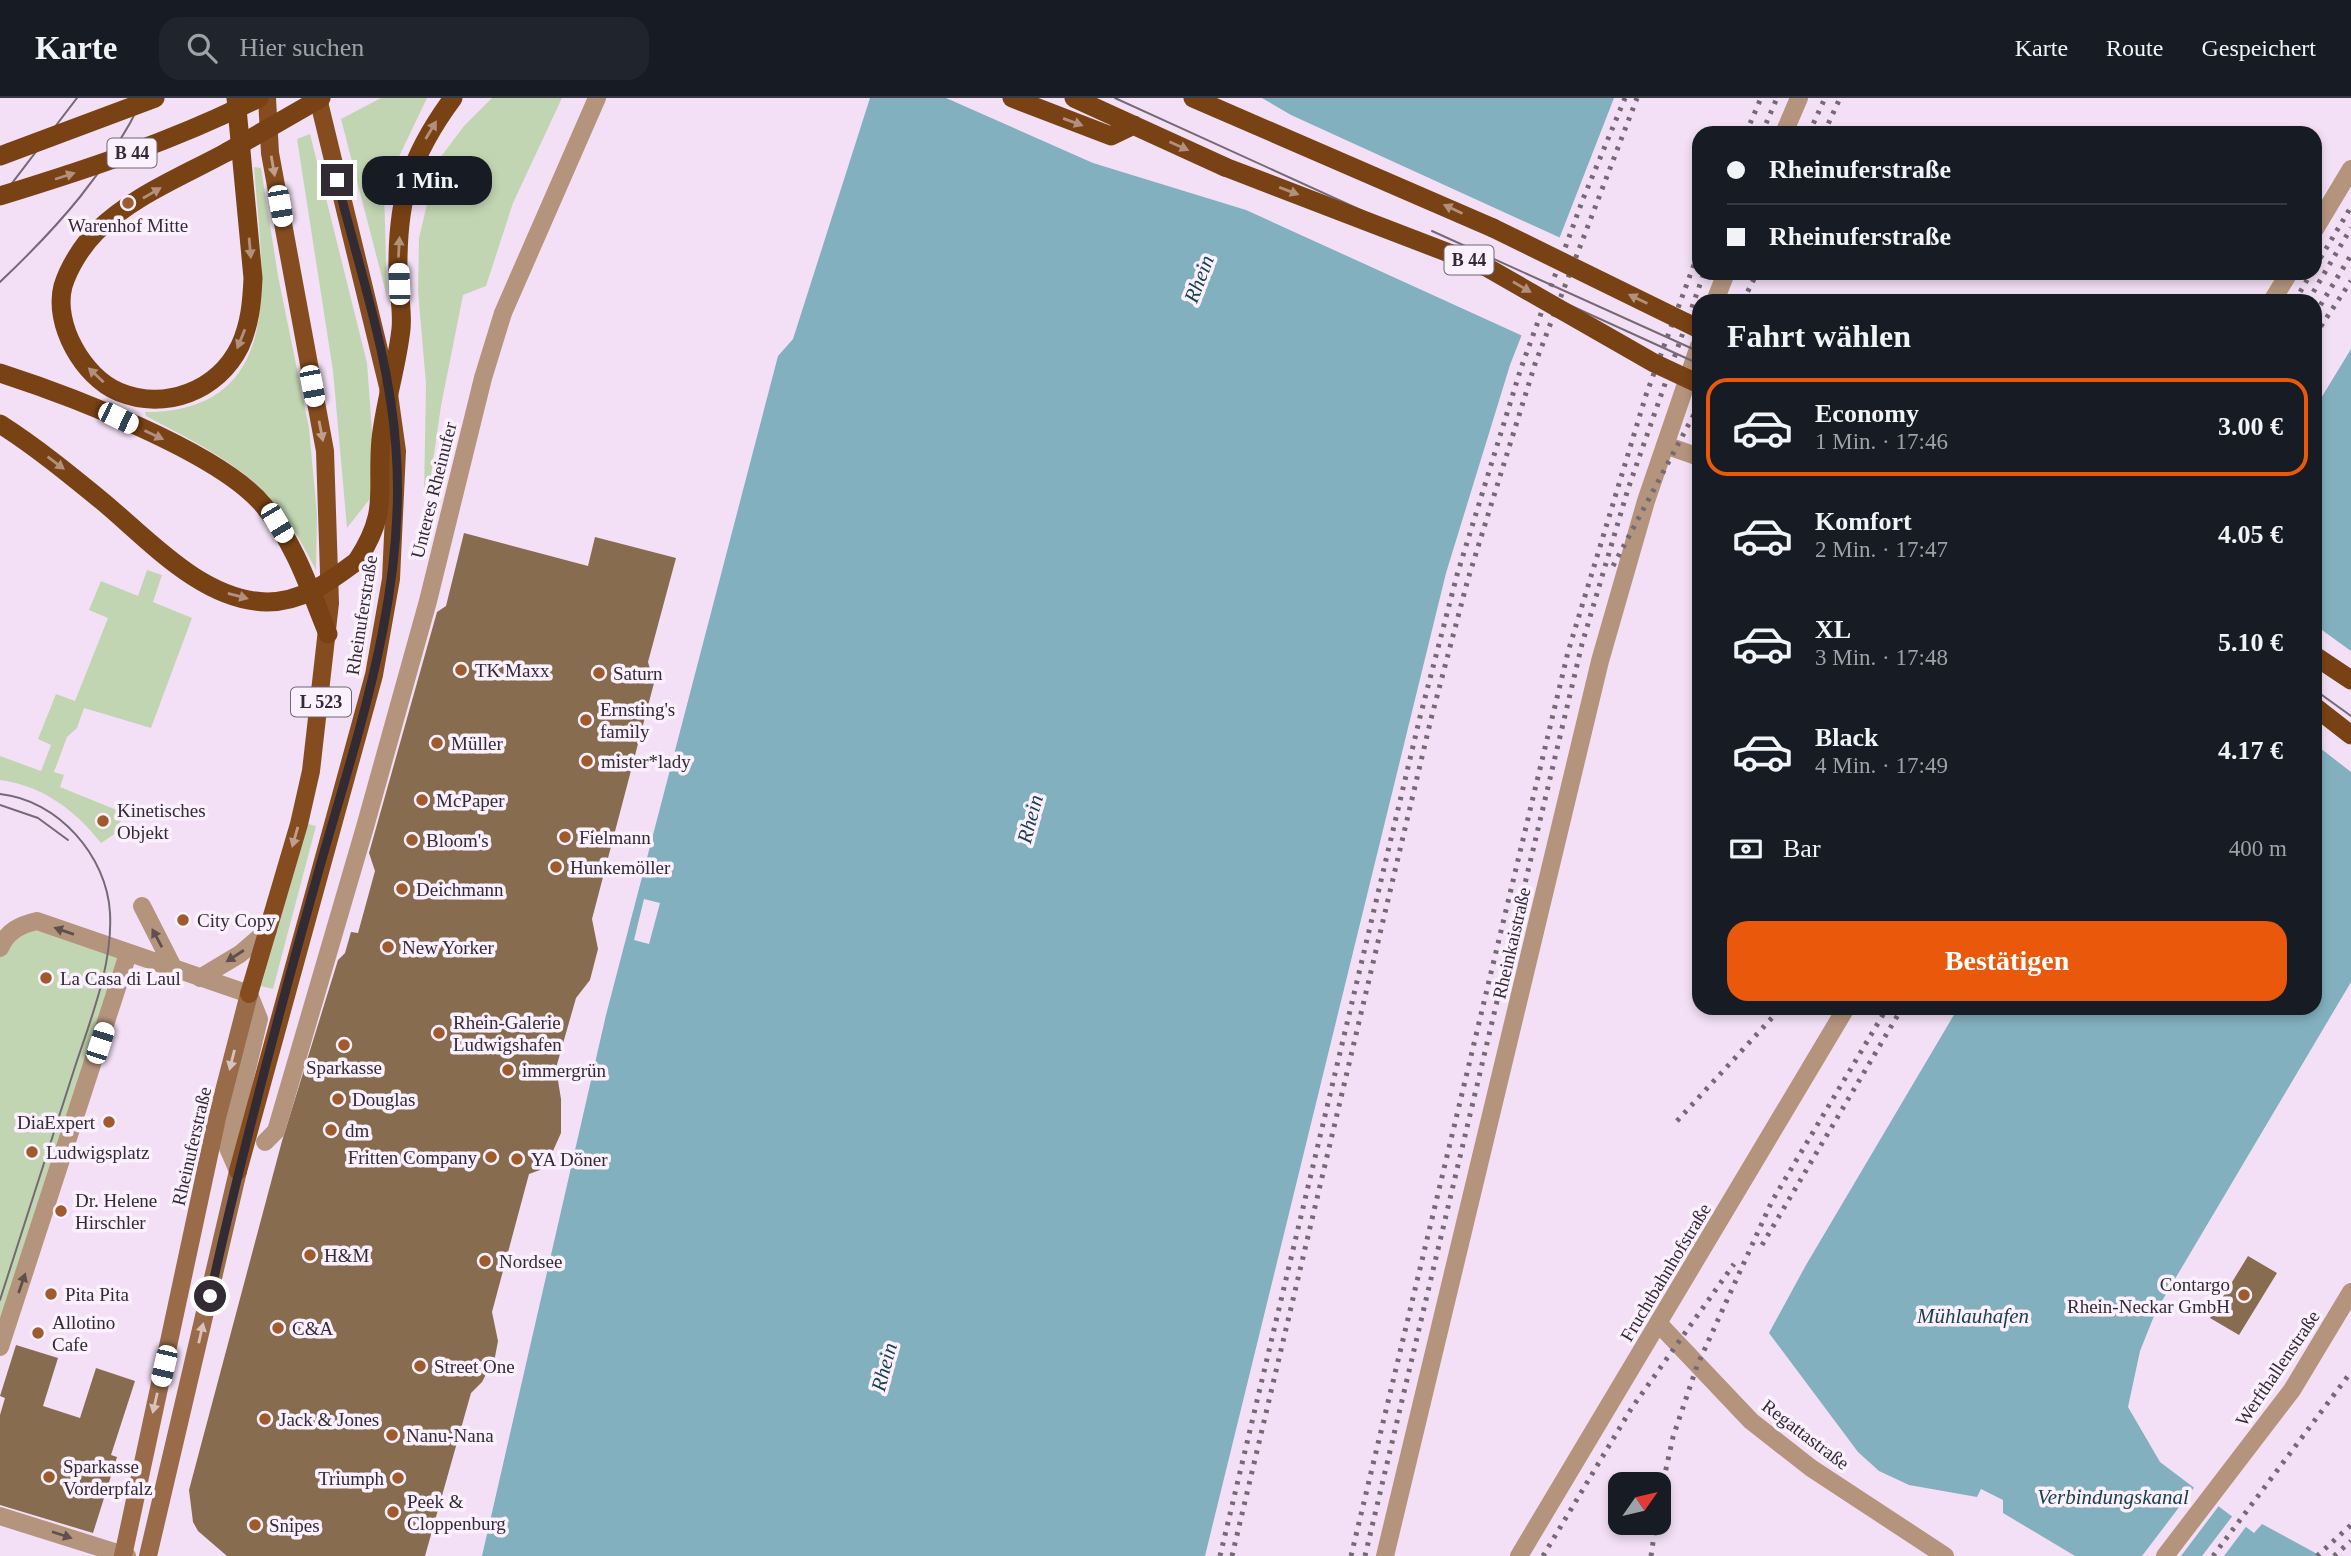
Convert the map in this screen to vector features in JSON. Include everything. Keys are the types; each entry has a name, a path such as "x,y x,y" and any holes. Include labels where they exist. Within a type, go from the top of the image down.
{"highway":[{"name":"B 44","path":"0,156 155,98"},
{"path":"236,98 253,278 251,307 239,347 219,375 204,387 159,400 117,391 96,377 80,358 62,312 63,287 76,258 90,238 119,212 319,98"},
{"name":"B 44","path":"0,197 110,162 202,125 259,98"},
{"path":"0,424 69,474 173,560 204,582 235,597 267,602 300,597 327,583 357,561 370,541 380,513 381,442 388,387 401,328 398,269 401,213 411,167 431,127 453,98"},
{"path":"1012,98 1111,136 1133,125"},
{"name":"B 44","path":"1074,98 1225,167 1488,268 1654,363 1692,381"},
{"name":"B 44","path":"1193,98 1424,196 1692,326"},
{"path":"1210,98 1228,114"},
{"path":"0,373 118,418 200,457 243,485 270,513 297,556 328,634"},
{"path":"2322,661 2351,680"},
{"path":"2322,712 2351,735"}],"main road":[{"name":"Rheinuferstraße","path":"124,1556 217,1118 312,771 328,634 330,541 325,451 271,153 267,98"},
{"name":"Rheinuferstraße","path":"148,1556 238,1171 374,675 391,579 397,451 388,387 319,98"}],"street":[{"name":"Unteres Rheinufer","path":"265,1142 276,1131 365,827 428,601 483,377 503,313 597,98"},
{"path":"1787,126 1798,98"},
{"path":"2322,217 2351,169"},
{"name":"Rheinkaistraße","path":"1385,1556 1600,660 1665,445 1692,366"},
{"path":"1665,445 1692,455"},
{"path":"142,906 174,969"},
{"path":"0,948 14,930 37,921 249,994"},
{"path":"200,978 240,954 268,930"},
{"path":"0,1347 128,954"},
{"name":"Rheinuferstraße","path":"238,1171 228,1148 259,1019 249,994"},
{"name":"Fruchtbahnhofstraße","path":"1519,1556 1842,1015"},
{"name":"Werfthallenstraße","path":"2165,1556 2291,1390 2351,1292"},
{"name":"Regattastraße","path":"1659,1324 1751,1421 1811,1468 1945,1556"},
{"path":"0,1516 124,1556"}],"green space":[{"path":"381,98 427,98 384,188 387,297 341,119"},
{"path":"492,98 562,98 513,203 486,286 463,295 441,406 428,496 424,495 426,384 418,291 419,238 437,162 464,126"},
{"path":"310,134 367,363 373,444 373,495 347,528 333,371 297,139"},
{"path":"254,167 261,168 278,276 309,428 317,515 316,570 284,516 251,480 218,456 146,416 145,412 192,406 225,388 246,361 257,327 261,288 261,247"},
{"path":"147,570 162,575 153,602 192,618 151,728 84,708 77,728 67,737 54,772 64,775 60,787 124,813 116,833 101,843 80,820 57,801 30,788 0,780 0,756 41,771 51,745 38,739 56,694 75,701 108,618 89,610 101,581 138,596"},
{"path":"308,824 316,826 273,989 261,986"},
{"name":"Ludwigsplatz","path":"20,926 128,954 0,1347 0,948"}],"water":[{"name":"Rhein","path":"870,98 1614,98 1510,365 1446,573 1205,1556 482,1556 606,1015 778,356 793,339"},
{"name":"Mühlauhafen","path":"2351,349 2351,982 2156,1311 2140,1351 2128,1407 2160,1462 2254,1533 2262,1524 2321,1556 2075,1556 2003,1513 2003,1500 1981,1489 1977,1497 1909,1485 1879,1471 1858,1452 1769,1333 1806,1265 1954,1015 2322,1015 2322,397"}],"pier":[{"path":"946,98 1262,98 1291,115 1563,239 1525,337 1246,210 1093,163"},
{"path":"2322,630 2351,651 2351,772 2322,749"},
{"path":"644,899 660,903 649,944 634,940"},
{"path":"2196,1485 2221,1503 2181,1556 2142,1556"},
{"path":"2234,1514 2248,1524 2224,1556 2202,1556"}],"building":[{"name":"Rhein-Galerie Ludwigshafen","path":"464,533 588,566 595,537 676,558 648,662 654,683 592,919 598,949 590,980 576,998 556,1068 561,1099 561,1133 548,1162 540,1170 529,1174 492,1312 498,1341 495,1357 482,1382 471,1393 425,1556 227,1556 198,1531 193,1522 189,1490 282,1141 338,960 345,953 351,932 358,933 375,871 369,853 437,612 446,606"},
{"name":"Contargo Rhein-Neckar GmbH","path":"2248,1256 2277,1273 2239,1335 2210,1318"},
{"name":"Sparkasse Vorderpfalz","path":"16,1345 58,1358 43,1406 80,1418 96,1368 135,1381 111,1455 117,1457 93,1533 0,1505 0,1415 5,1398 0,1396"}],"tram line":[{"path":"0,199 77,98"},
{"path":"0,282 62,219 98,174 143,98"},
{"path":"1115,98 1692,361"},
{"path":"1432,231 1692,349"},
{"path":"2322,695 2351,716"},
{"path":"0,794 21,798 41,807 60,819 76,834 100,871 110,913 108,954 99,995 0,1300"},
{"path":"0,805 38,818 68,840"}],"railway":[{"path":"1220,1556 1420,717 1457,575 1521,368 1583,199 1625,98"},
{"path":"1232,1556 1431,719 1468,579 1535,364 1637,98"},
{"path":"1749,126 1761,98"},
{"path":"1765,126 1777,98"},
{"path":"1812,126 1825,98"},
{"path":"1827,126 1840,98"},
{"path":"2322,255 2351,207"},
{"path":"2322,277 2351,228"},
{"path":"2322,303 2351,255"},
{"path":"1351,1556 1568,652 1646,395 1692,270"},
{"path":"1697,294 1702,280"},
{"path":"1746,294 1754,280"},
{"path":"2299,294 2307,280"},
{"path":"2312,294 2320,280"},
{"path":"2322,324 2351,281"},
{"path":"1365,1556 1582,644 1628,489 1692,307"},
{"path":"1613,566 1692,418"},
{"path":"1677,1121 1775,1015"},
{"path":"1665,1472 1673,1437 1697,1366 1772,1201 1883,1015"},
{"path":"1762,1245 1898,1015"},
{"path":"1543,1556 1631,1409 1734,1264"},
{"path":"2213,1556 2351,1372"},
{"path":"2317,1556 2351,1525"},
{"path":"1651,1556 1654,1535"},
{"path":"2334,1556 2351,1541"}],"place":[{"name":"Warenhof Mitte","path":"128,203"},
{"name":"TK Maxx","path":"461,670"},
{"name":"Saturn","path":"599,673"},
{"name":"Ernsting's family","path":"586,720"},
{"name":"Müller","path":"437,743"},
{"name":"mister*lady","path":"587,761"},
{"name":"McPaper","path":"422,800"},
{"name":"Kinetisches Objekt","path":"103,821"},
{"name":"Fielmann","path":"565,837"},
{"name":"Bloom's","path":"412,840"},
{"name":"Hunkemöller","path":"556,867"},
{"name":"Deichmann","path":"402,889"},
{"name":"City Copy","path":"183,920"},
{"name":"New Yorker","path":"388,947"},
{"name":"La Casa di Laul","path":"46,978"},
{"name":"Rhein-Galerie Ludwigshafen","path":"439,1033"},
{"name":"Sparkasse","path":"344,1045"},
{"name":"immergrün","path":"508,1070"},
{"name":"Douglas","path":"338,1099"},
{"name":"DiaExpert","path":"109,1122"},
{"name":"dm","path":"331,1130"},
{"name":"Ludwigsplatz","path":"32,1152"},
{"name":"Fritten Company","path":"491,1157"},
{"name":"YA Döner","path":"517,1159"},
{"name":"Dr. Helene Hirschler","path":"61,1211"},
{"name":"H&M","path":"310,1255"},
{"name":"Nordsee","path":"485,1261"},
{"name":"Pita Pita","path":"51,1294"},
{"name":"Contargo Rhein-Neckar GmbH","path":"2244,1295"},
{"name":"C&A","path":"278,1328"},
{"name":"Allotino Cafe","path":"38,1333"},
{"name":"Street One","path":"420,1366"},
{"name":"Jack & Jones","path":"265,1419"},
{"name":"Nanu-Nana","path":"392,1435"},
{"name":"Sparkasse Vorderpfalz","path":"49,1477"},
{"name":"Triumph","path":"398,1478"},
{"name":"Peek & Cloppenburg","path":"393,1512"},
{"name":"Snipes","path":"255,1525"}],"route":[{"path":"210,1296 238,1171 288,981 374,675 391,579 397,451 388,387 337,180"}],"water label":[{"name":"Verbindungskanal","path":"2113,1497"}]}
